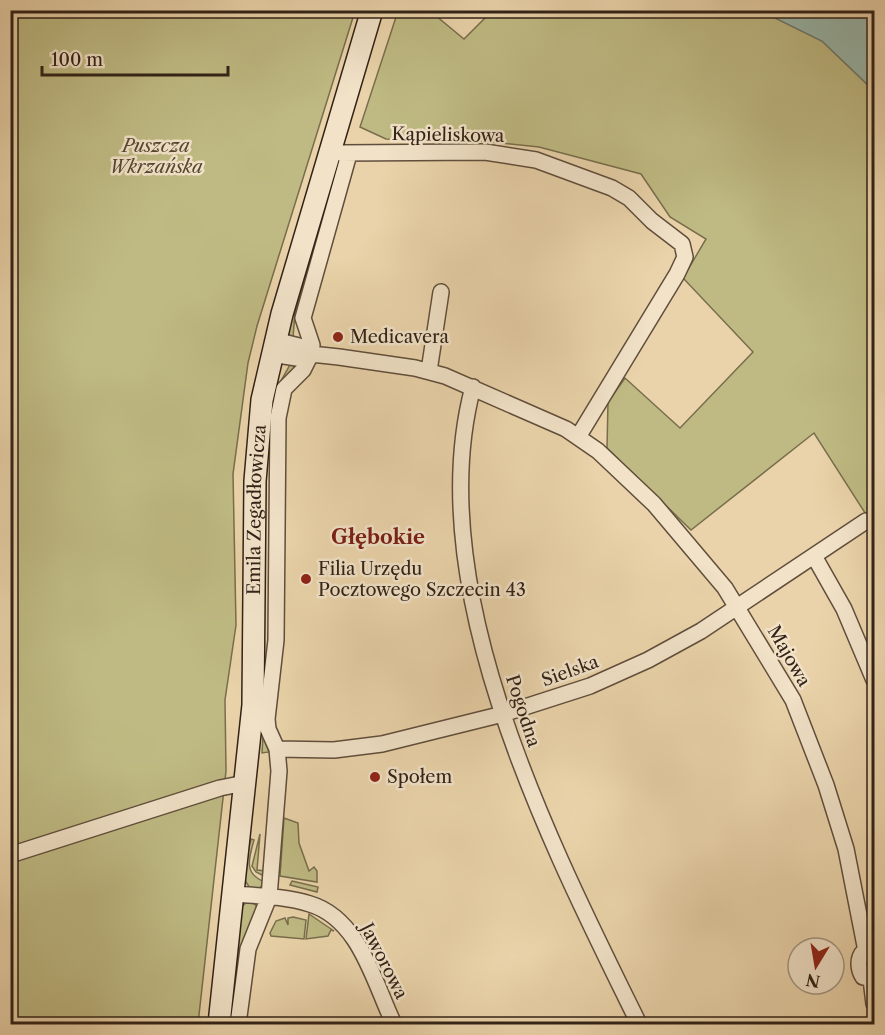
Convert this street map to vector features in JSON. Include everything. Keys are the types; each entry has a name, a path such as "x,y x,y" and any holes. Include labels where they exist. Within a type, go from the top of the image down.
{"main road":[{"name":"Emila Zegadłowicza","path":"219,1024 245,783 255,661 257,434 273,347 340,152 372,10"}],"street":[{"name":"Kąpieliskowa","path":"340,152 498,153 536,160 574,172 629,198 652,221 682,244 685,257 677,274 579,437"},
{"path":"238,1024 247,956 269,897 279,771 277,749 268,731 267,719 276,640 278,418 284,389 303,370 311,354 312,345 303,318 340,152"},
{"path":"429,371 441,292"},
{"name":"Majowa","path":"273,347 297,358 311,354 429,371 473,387 544,418 579,437 615,466 672,521 711,568 738,608 793,700 826,784 852,873 870,952 860,957 860,970 863,977 873,979 874,1004"},
{"name":"Pogodna","path":"473,387 463,444 464,527 469,576 481,636 502,714 557,853 639,1024"},
{"name":"Sielska","path":"277,749 334,750 367,747 502,714 565,695 621,673 674,646 738,608 866,521"},
{"path":"814,556 844,609 874,680"},
{"path":"10,855 220,788 245,783"},
{"name":"Jaworowa","path":"232,894 269,897 312,905 326,911 343,925 360,950 394,1024"}],"green space":[{"name":"Puszcza Wkrzańska","path":"11,11 355,11 257,326 248,363 233,474 236,625 225,700 226,771 198,1024 11,1024"},
{"path":"398,11 430,11 464,39 492,11 761,11 822,41 872,89 874,95 874,527 814,433 691,530 607,448 608,402 625,378 680,428 753,352 683,278 706,239 670,217 641,174 539,147 480,141 386,139 360,127"},
{"path":"339,161 295,312 293,338 288,334 299,279 336,162"},
{"path":"291,363 295,369 283,382 273,602 267,672 271,421 277,388"},
{"path":"267,672 264,726 263,710"},
{"path":"264,726 269,752 262,753"},
{"path":"284,818 298,823 299,843 309,871 314,867 317,871 317,882 280,876"},
{"path":"260,834 257,870 266,871 266,877 256,872 252,866"},
{"path":"251,839 254,840 249,865 253,875 265,882 260,888 250,888 242,876"},
{"path":"292,881 318,887 317,892 290,885"},
{"path":"246,903 253,903 259,908 233,1024 225,1024 239,909"},
{"path":"309,914 334,931 331,930 328,936 306,939"},
{"path":"285,918 288,925 288,918 306,920 304,939 271,936 270,933 276,921"}],"shaded area":[{"path":"761,11 874,11 874,95 872,89 822,41"}],"place":[{"name":"Medicavera","path":"338,337"},
{"name":"Filia Urzędu Pocztowego Szczecin 43","path":"306,579"},
{"name":"Społem","path":"375,777"}],"district":[{"name":"Głębokie","path":"378,537"}]}
